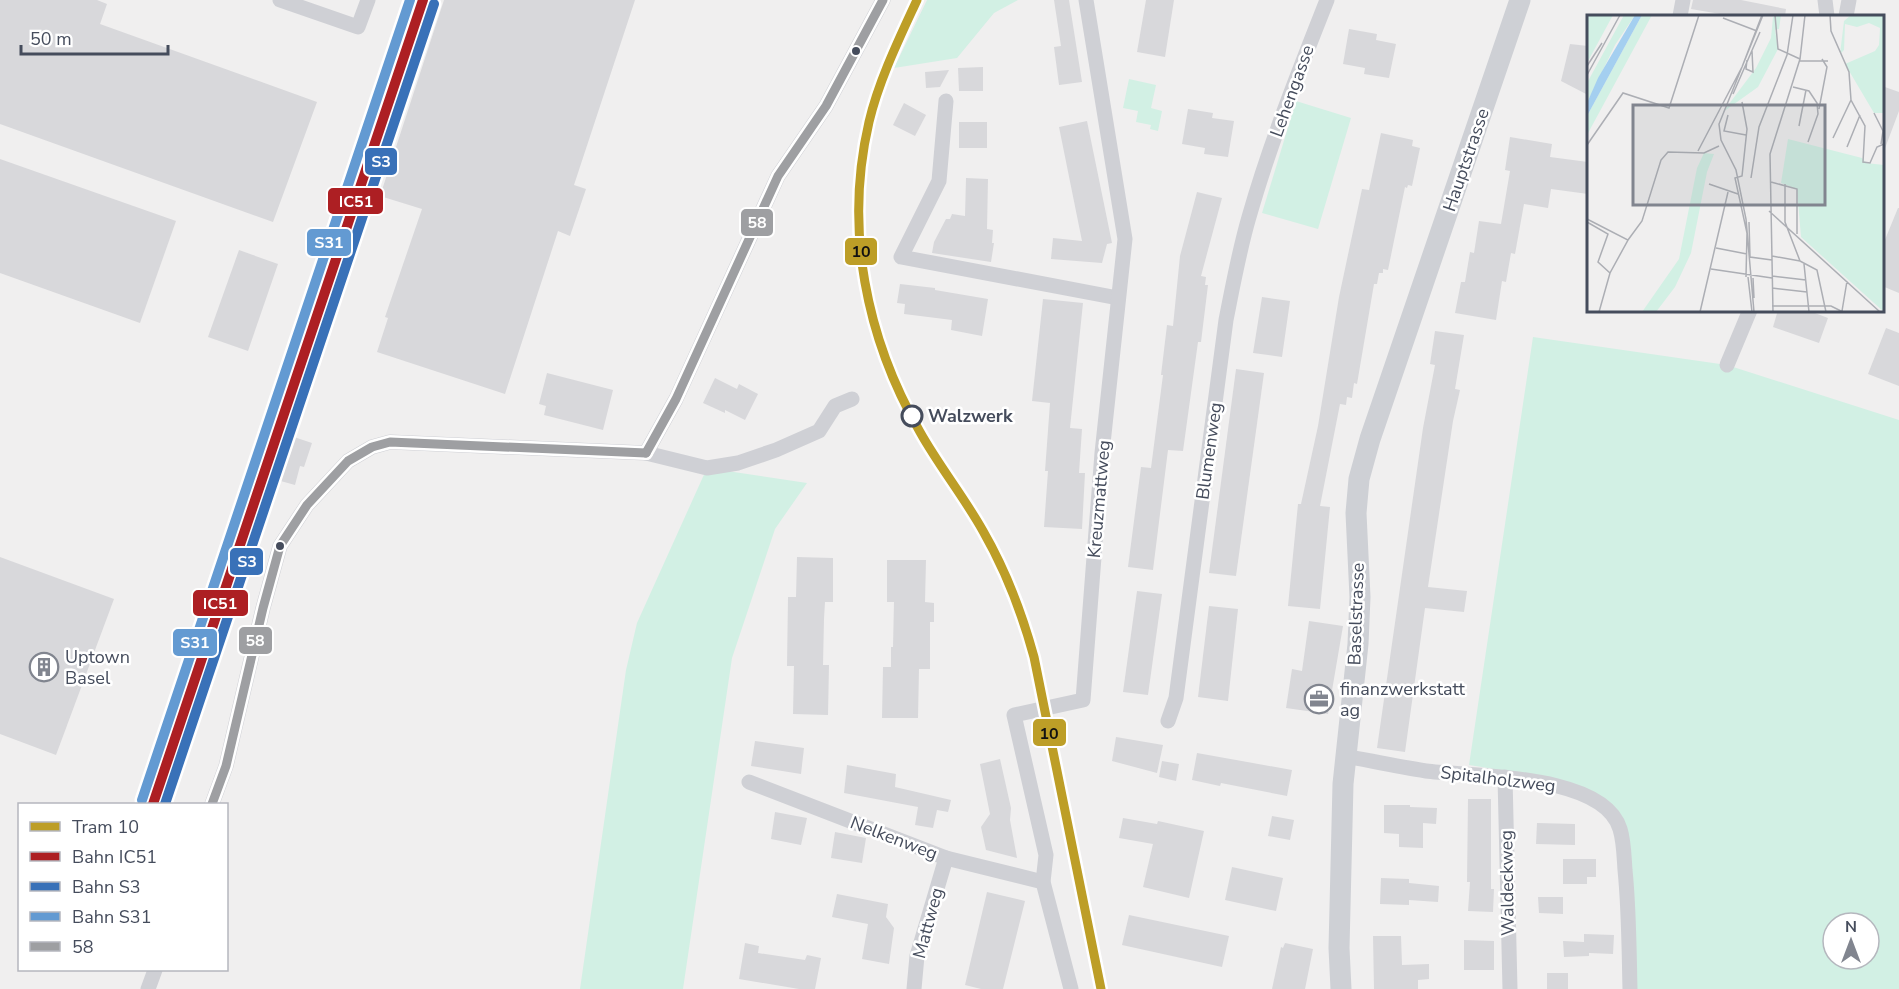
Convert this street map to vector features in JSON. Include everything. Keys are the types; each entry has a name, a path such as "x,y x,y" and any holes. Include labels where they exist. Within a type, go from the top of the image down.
{"main road":[{"name":"Hauptstrasse","path":"1412,319 1520,0"},
{"name":"Baselstrasse","path":"1341,989 1339,971 1345,756 1358,644 1360,597 1356,513 1359,479 1370,439 1412,319"}],"street":[{"path":"280,0 358,27 368,0"},
{"path":"646,453 676,399 778,176 826,106 883,0"},
{"name":"Kreuzmattweg","path":"1043,882 1046,855 1019,714 1083,700 1102,453 1125,238 1086,0"},
{"name":"Lehengasse","path":"1259,183 1327,0"},
{"path":"1680,15 1683,0"},
{"path":"1825,0 1827,15"},
{"path":"1846,15 1849,0"},
{"path":"946,101 939,180 901,257 1118,297"},
{"name":"Blumenweg","path":"1168,721 1176,698 1226,320 1247,225 1259,183"},
{"path":"1727,365 1749,312"},
{"path":"212,803 226,766 280,546 307,505 348,461 372,447 390,442 646,453 707,468 738,463 776,450 819,430 835,406 852,399"},
{"name":"Spitalholzweg","path":"1345,756 1406,768 1505,777 1557,785 1578,793 1609,812 1619,827 1627,883 1630,989"},
{"name":"Waldeckweg","path":"1505,777 1510,989"},
{"name":"Nelkenweg","path":"749,782 946,858 1043,882"},
{"name":"Mattweg","path":"914,989 917,956 946,858"},
{"path":"1043,882 1071,989"},
{"path":"148,989 154,971"}],"green space":[{"path":"927,0 1018,0 994,13 957,58 894,68"},
{"path":"1129,79 1156,85 1151,108 1162,111 1158,131 1150,129 1151,125 1136,122 1138,111 1123,108"},
{"path":"1296,101 1351,118 1318,229 1262,213"},
{"path":"1533,337 1727,365 1899,420 1899,989 1636,989 1624,824 1607,800 1558,779 1469,765"},
{"path":"707,468 807,483 775,529 732,658 683,989 580,989 626,670 637,623"}],"building":[{"path":"0,0 97,0 107,4 100,24 317,102 273,222 0,124"},
{"path":"444,0 635,0 574,185 586,189 570,236 558,231 505,394 377,352 388,318 385,317 422,209 380,196"},
{"path":"1054,0 1069,0 1082,82 1059,85 1054,47 1061,46"},
{"path":"1146,0 1174,0 1165,57 1137,52"},
{"path":"1693,0 1741,0 1786,9 1785,15 1726,15 1691,9"},
{"path":"1349,29 1377,34 1376,40 1396,44 1389,78 1364,74 1365,68 1343,64"},
{"path":"1570,44 1587,46 1587,94 1561,81"},
{"path":"983,67 983,91 959,91 958,68"},
{"path":"949,70 940,87 926,88 925,72"},
{"path":"1884,87 1899,92 1899,111 1884,151"},
{"path":"904,103 926,115 915,136 893,125"},
{"path":"1188,109 1213,113 1212,118 1234,121 1228,157 1204,154 1205,148 1182,144"},
{"path":"1087,121 1112,243 1107,244 1102,263 1051,259 1053,238 1082,241 1059,127"},
{"path":"959,122 987,122 987,148 959,148"},
{"path":"1381,133 1413,140 1412,146 1420,148 1412,186 1405,187 1388,270 1383,269 1383,273 1379,273 1377,284 1374,284 1357,384 1354,383 1352,398 1347,397 1346,405 1340,404 1320,506 1330,507 1320,609 1288,606 1298,504 1301,504 1318,426 1339,297 1362,189 1369,190"},
{"path":"1510,137 1552,144 1550,157 1587,162 1587,194 1551,189 1548,208 1524,204 1515,254 1511,253 1506,282 1502,281 1496,320 1455,313 1461,282 1465,282 1470,252 1474,253 1479,221 1501,224 1510,171 1505,170"},
{"path":"0,159 176,221 140,323 0,273"},
{"path":"966,178 988,179 987,229 993,230 992,243 994,243 991,262 932,253 934,242 946,219 950,219 952,214 965,216"},
{"path":"1197,192 1222,198 1201,276 1206,277 1205,285 1208,285 1183,451 1168,450 1153,570 1128,567 1141,467 1151,468 1167,325 1173,326 1180,256"},
{"path":"1899,208 1899,293 1884,287 1884,242"},
{"path":"239,250 278,264 248,351 208,337"},
{"path":"900,284 935,288 935,290 988,299 982,336 951,330 952,320 904,314 905,304 897,303"},
{"path":"1262,297 1290,301 1282,357 1253,353"},
{"path":"1043,299 1083,303 1070,428 1082,429 1079,473 1085,473 1082,529 1044,527 1050,403 1032,401"},
{"path":"1777,312 1812,312 1828,318 1819,343 1773,327"},
{"path":"1886,328 1899,333 1899,386 1868,374"},
{"path":"1435,331 1464,335 1455,389 1460,390 1453,421 1428,587 1467,591 1464,612 1425,608 1405,752 1377,748 1423,428 1435,365 1430,364"},
{"path":"1236,369 1264,373 1236,576 1209,573"},
{"path":"547,373 613,390 603,430 544,415 546,406 539,404"},
{"path":"715,378 737,389 739,384 758,394 745,420 703,403"},
{"path":"291,436 312,443 304,467 300,466 295,485 277,480"},
{"name":"Uptown Basel","path":"0,557 114,599 56,755 0,734"},
{"path":"797,557 833,558 833,602 825,602 824,619 823,665 829,665 828,715 793,714 794,666 787,666 788,597 796,597"},
{"path":"887,560 926,560 925,602 934,603 934,622 930,622 930,669 919,669 918,718 882,718 883,667 891,667 891,647 893,647 894,602 887,602"},
{"path":"1137,591 1162,594 1148,695 1123,692"},
{"path":"1209,606 1238,609 1228,701 1198,697"},
{"path":"1309,621 1343,626 1328,714 1286,708 1292,669 1302,671"},
{"path":"1116,737 1163,745 1157,773 1112,761"},
{"path":"755,741 804,748 801,774 751,766"},
{"path":"1197,753 1292,770 1287,796 1221,783 1220,786 1192,780"},
{"path":"1000,759 1011,808 1010,820 1017,858 986,850 981,827 990,814 980,764"},
{"path":"1162,761 1179,764 1176,781 1159,777"},
{"path":"847,765 896,774 895,787 951,800 948,812 937,810 933,828 915,825 918,807 844,793"},
{"path":"1468,799 1491,799 1493,912 1468,911 1470,882 1467,882"},
{"path":"1384,805 1437,808 1436,824 1423,823 1423,848 1399,847 1399,834 1384,833"},
{"path":"775,812 807,818 801,845 771,839"},
{"path":"1272,816 1294,820 1290,840 1268,836"},
{"path":"1123,818 1157,824 1158,821 1204,831 1189,898 1143,887 1153,844 1119,838"},
{"path":"1537,823 1575,824 1575,845 1536,844"},
{"path":"835,832 866,838 862,863 831,858"},
{"path":"1563,859 1596,859 1596,877 1587,877 1587,884 1563,884"},
{"path":"1232,867 1283,878 1276,911 1225,900"},
{"path":"1381,878 1409,879 1409,883 1439,886 1438,902 1409,900 1409,905 1380,904"},
{"path":"987,892 1025,901 1003,989 981,989 965,985"},
{"path":"837,894 888,904 886,917 894,928 889,964 862,959 868,924 832,917"},
{"path":"1538,897 1563,897 1563,914 1539,913"},
{"path":"1129,915 1229,936 1222,967 1122,945"},
{"path":"1584,934 1614,935 1613,954 1589,953 1589,956 1564,957 1563,941 1584,942"},
{"path":"1373,936 1401,936 1402,965 1429,964 1429,979 1418,980 1418,989 1374,989"},
{"path":"1464,940 1494,941 1494,970 1464,970"},
{"path":"745,943 759,946 758,953 805,960 807,955 821,958 815,989 799,989 739,979"},
{"path":"1285,943 1313,949 1305,989 1272,989 1281,947 1283,948"},
{"path":"1547,973 1568,973 1568,989 1547,989"}],"tram line":[{"name":"10","path":"917,0 884,75 869,122 862,162 859,202 860,242 865,282 874,321 901,396 927,445 976,518 1013,592 1024,624 1034,657 1101,989"}],"rail line":[{"name":"S31","path":"142,800 410,0"},
{"name":"IC51","path":"153,803 423,0"},
{"name":"S3","path":"165,803 434,4"}],"transit line":[{"name":"58","path":"646,453 676,399 778,176 826,106 883,0"},
{"name":"58","path":"212,803 226,766 280,546 307,505 348,461 372,447 390,442 646,453"}],"place":[{"name":"Walzwerk","path":"912,416"},
{"name":"Uptown Basel","path":"44,667"},
{"name":"finanzwerkstatt ag","path":"1319,699"}]}
